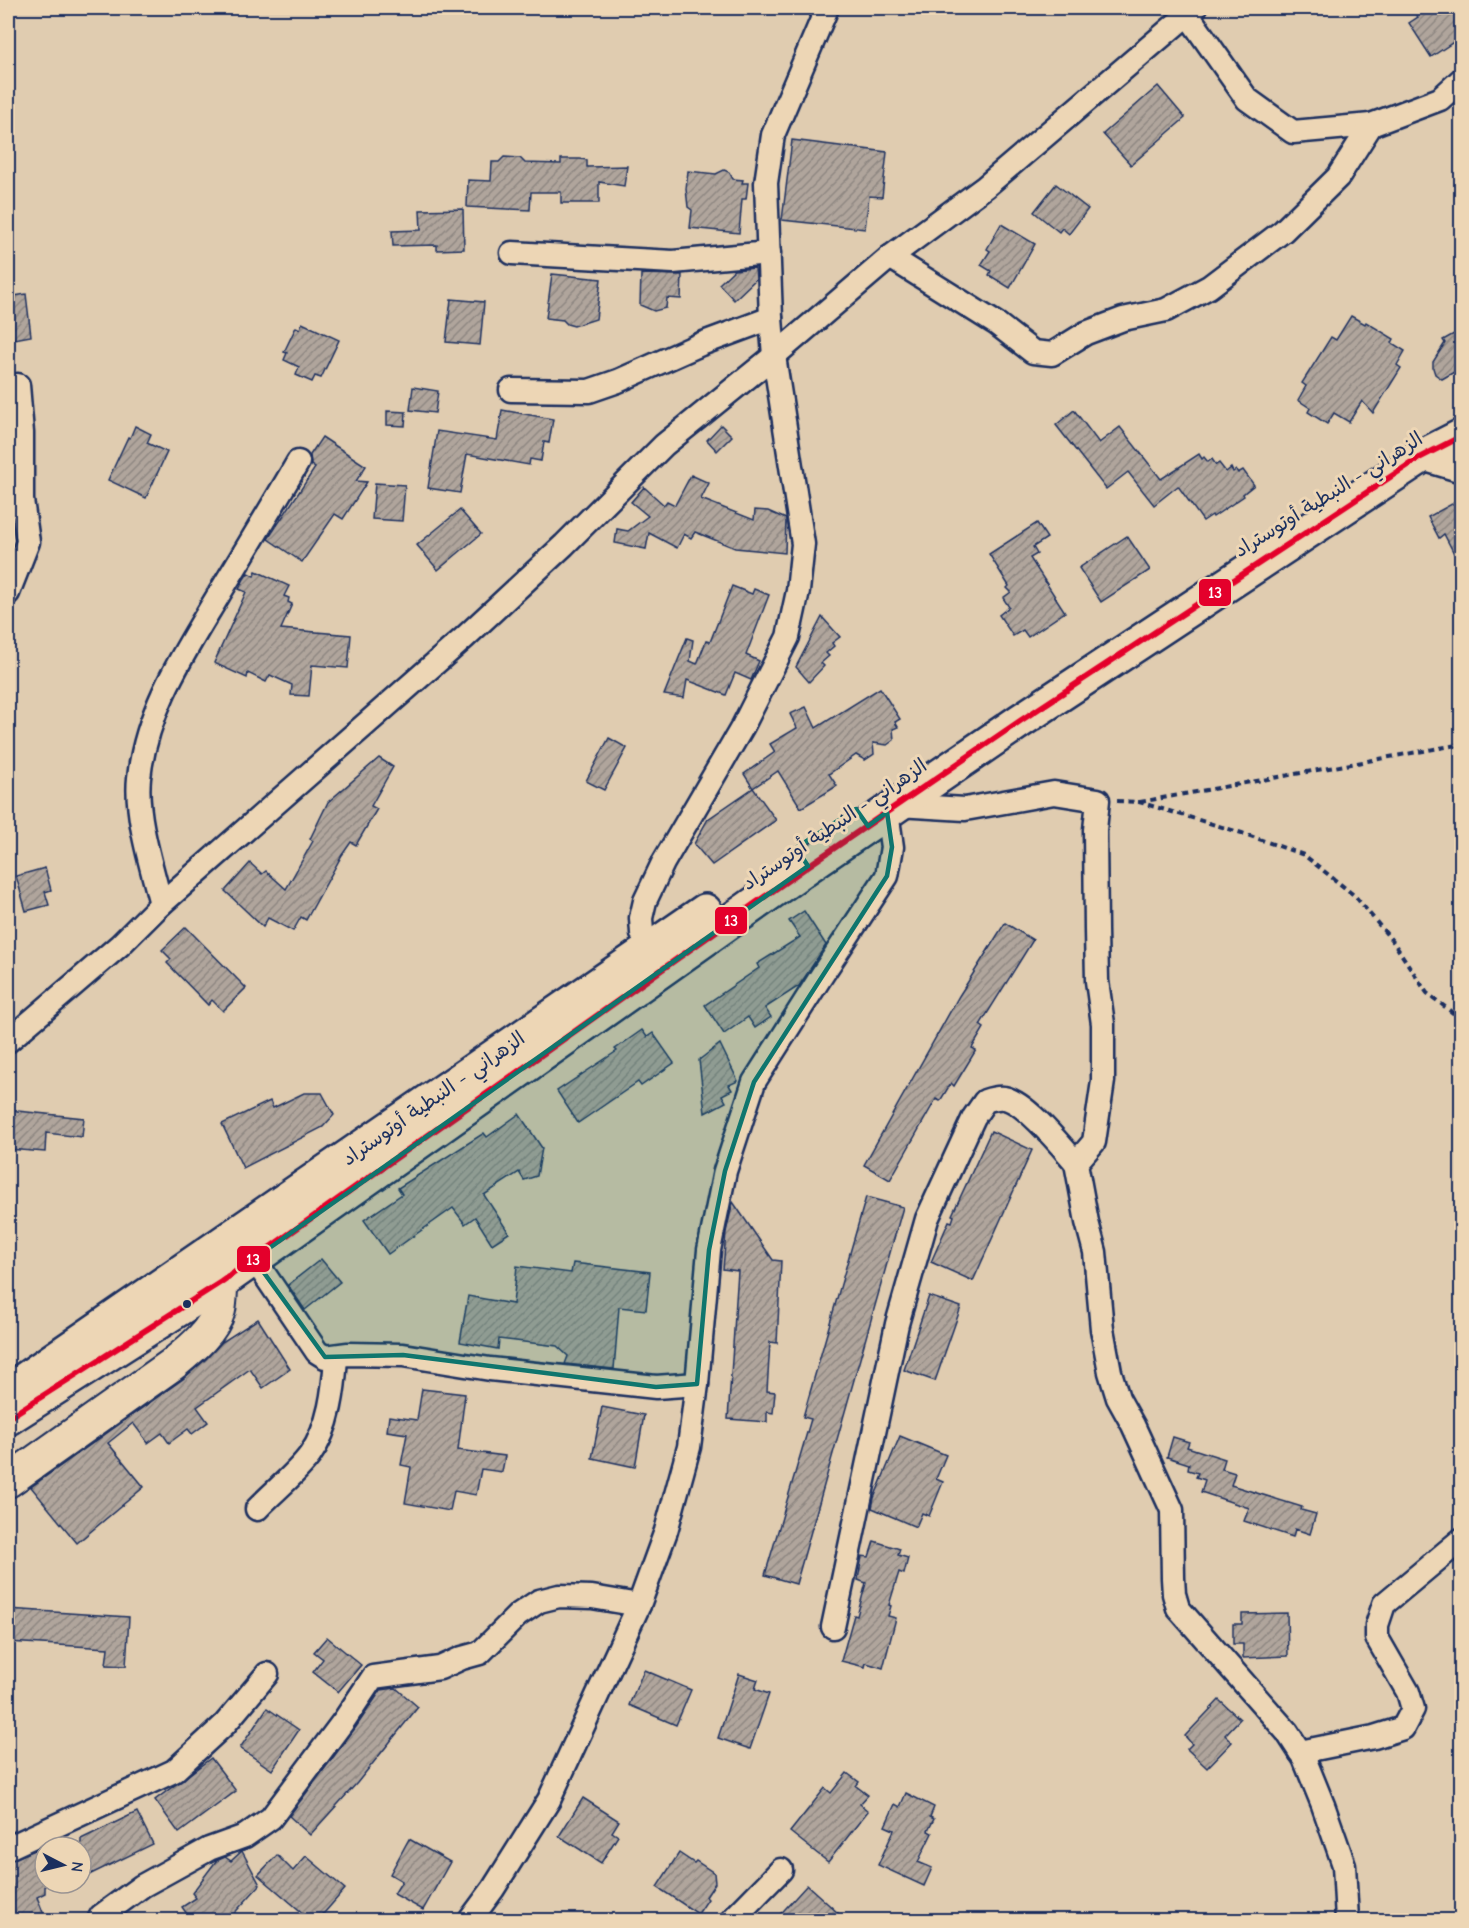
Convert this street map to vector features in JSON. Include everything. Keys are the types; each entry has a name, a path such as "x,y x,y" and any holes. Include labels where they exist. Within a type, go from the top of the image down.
{"highway":[{"name":"الزهراني - النبطية أوتوستراد","path":"877,813 1251,542 1419,436 1461,414"},
{"name":"الزهراني - النبطية أوتوستراد","path":"8,1391 649,950 877,813 1419,458 1461,436"},
{"name":"الزهراني - النبطية أوتوستراد","path":"8,1418 222,1282 802,857"}],"main road":[{"path":"8,1482 191,1349 206,1332 218,1312 222,1282"}],"street":[{"path":"649,950 642,933 641,918 645,901 663,863 753,706 788,637 798,591 803,544 774,356 766,183 773,135 827,8"},
{"path":"8,1041 120,945 161,904 464,638 564,545 664,445 774,356 890,257 985,187 1191,11 1247,99 1293,132 1371,125 1440,99 1461,79"},
{"path":"890,257 997,324 1033,352 1052,354 1086,333 1123,320 1166,310 1209,287 1282,231 1338,177 1371,125"},
{"path":"512,253 673,262 769,253"},
{"path":"511,390 589,392 701,344 771,318"},
{"path":"8,593 28,542 22,500 22,433 18,386"},
{"path":"1419,458 1461,471"},
{"path":"161,904 142,826 139,780 147,733 176,665 298,462"},
{"path":"470,1920 493,1889 549,1800 639,1605 666,1531 689,1447 709,1250 726,1171 754,1082 888,876 892,848 877,813 965,809 1054,793 1098,800 1095,830 1095,930 1097,981 1104,1045 1103,1081 1094,1142 1076,1163"},
{"path":"833,1627 897,1324 927,1219 974,1117 985,1101 1003,1098 1032,1115 1076,1163 1095,1252 1102,1329 1110,1372 1118,1398 1172,1510 1174,1594 1178,1608 1287,1732 1300,1752 1323,1805 1344,1865 1347,1920"},
{"path":"254,1259 317,1352 325,1357 348,1354 403,1355 490,1369 656,1387 697,1384"},
{"path":"257,1509 310,1455 321,1434 334,1394 336,1357"},
{"path":"1300,1752 1374,1737 1403,1728 1413,1709 1408,1692 1377,1638 1377,1625 1384,1604 1461,1539"},
{"path":"99,1920 101,1916 142,1886 209,1849 244,1836 272,1818 373,1677 440,1668 480,1653 518,1615 539,1601 559,1596 639,1605"},
{"path":"8,1848 174,1771 225,1724 267,1674"},
{"path":"732,1920 780,1870"}],"path":[{"path":"1098,800 1139,802 1461,744"},
{"path":"1139,802 1242,833 1304,855 1354,896 1394,943 1427,993 1461,1020"}],"highlighted area":[{"path":"856,809 868,826 887,812 892,847 887,876 754,1082 725,1171 709,1250 697,1384 656,1387 403,1355 325,1357 254,1259 808,866 796,848"}],"building":[{"path":"1410,8 1461,8 1461,37 1431,57 1409,23 1418,17"},
{"path":"1158,86 1185,118 1131,165 1103,134"},
{"path":"792,140 887,152 882,197 869,196 865,229 782,220"},
{"path":"504,157 520,158 525,163 561,164 561,159 580,159 587,160 587,167 627,166 624,186 599,182 599,203 561,203 561,192 531,192 530,210 467,207 468,180 491,181 492,162 499,162"},
{"path":"724,170 729,172 733,179 748,183 746,199 742,199 739,233 690,228 692,210 688,207 686,189 688,171 716,174"},
{"path":"1056,184 1088,209 1069,234 1062,228 1059,232 1034,212"},
{"path":"463,209 464,249 437,250 437,245 393,246 392,231 421,230 420,210"},
{"path":"1001,224 1035,244 1010,288 989,275 991,271 981,265 990,251 987,249"},
{"path":"755,268 756,279 734,300 719,284 734,270"},
{"path":"552,274 601,279 596,319 574,326 563,320 546,318"},
{"path":"641,274 682,275 681,299 667,298 666,308 654,311 640,305"},
{"path":"26,294 31,336 8,340 8,297"},
{"path":"451,299 484,302 480,345 446,342"},
{"path":"1351,316 1394,339 1392,343 1405,351 1397,365 1401,368 1373,413 1362,401 1349,422 1334,413 1327,424 1308,412 1310,408 1298,400 1306,386 1302,383 1331,337 1336,340"},
{"path":"302,323 339,340 321,378 315,376 312,382 296,375 299,367 284,360 287,353 284,352 296,327 300,329"},
{"path":"1461,330 1461,368 1442,379 1435,374 1433,362 1445,343 1443,340"},
{"path":"413,387 438,391 435,413 410,410"},
{"path":"502,410 553,419 549,443 544,442 541,461 530,459 529,465 467,454 460,493 428,488 437,431 497,440"},
{"path":"1074,410 1099,443 1120,427 1161,479 1199,454 1208,462 1212,459 1216,465 1219,463 1226,472 1231,468 1233,472 1236,470 1238,473 1243,470 1254,485 1243,494 1244,496 1203,521 1178,486 1154,505 1128,472 1106,489 1056,425"},
{"path":"387,411 406,412 405,426 387,425"},
{"path":"721,425 732,436 717,451 707,440"},
{"path":"135,426 151,434 147,443 167,452 146,498 108,480"},
{"path":"322,437 366,466 356,481 367,482 343,519 335,514 302,562 268,539 315,468 311,465 310,455"},
{"path":"691,475 709,483 701,499 754,520 755,510 768,511 786,519 785,553 735,548 695,532 691,538 684,534 677,548 649,533 646,549 615,543 617,529 628,531 648,516 631,502 644,487 664,505 667,501 675,505"},
{"path":"375,483 405,485 402,521 372,519"},
{"path":"1461,499 1461,567 1444,534 1439,538 1428,517"},
{"path":"460,510 481,534 438,570 417,545"},
{"path":"1037,523 1047,538 1033,547 1037,554 1030,558 1065,612 1028,637 1023,630 1013,636 999,615 1009,607 1003,598 1011,592 989,554"},
{"path":"1127,536 1150,570 1101,602 1079,568"},
{"path":"256,571 289,586 284,596 289,598 288,602 292,604 281,629 351,635 348,668 312,665 309,696 291,695 292,685 270,675 266,682 248,673 247,678 214,663 246,592 239,589 248,573 254,576"},
{"path":"732,586 752,594 754,589 769,595 746,655 759,661 751,680 735,673 726,695 687,680 684,698 664,695 687,638 693,640 690,661 697,664 706,641 710,642"},
{"path":"822,617 840,637 832,643 834,646 826,653 829,656 821,663 824,666 809,682 796,667"},
{"path":"880,688 900,719 895,722 898,727 893,729 894,740 887,745 873,743 874,754 865,760 856,755 829,774 837,786 801,808 778,771 753,788 744,774 775,752 770,744 797,728 790,714 806,707 816,728"},
{"path":"609,738 627,748 604,790 586,781"},
{"path":"379,758 393,767 371,806 377,809 356,845 351,842 342,855 306,920 301,917 293,931 268,918 263,927 225,891 250,863 262,874 266,871 286,889 313,841 310,839 328,802"},
{"path":"753,788 776,820 712,865 694,844 708,819"},
{"path":"45,868 51,890 45,892 49,905 26,911 16,876"},
{"path":"804,911 826,945 799,986 765,1008 771,1017 755,1028 748,1017 724,1034 705,1005 759,968 757,964 800,937 789,921"},
{"path":"1005,923 1033,940 980,1025 984,1028 972,1048 976,1050 954,1086 951,1083 940,1101 936,1099 890,1180 864,1165 959,996"},
{"path":"186,927 246,988 223,1011 212,1000 208,1005 167,963 171,959 162,950"},
{"path":"642,1030 647,1037 653,1033 674,1063 641,1086 638,1082 578,1123 557,1091 617,1051 615,1049"},
{"path":"720,1044 738,1081 729,1085 732,1090 722,1095 726,1102 705,1113 699,1060"},
{"path":"304,1093 322,1093 334,1115 323,1127 243,1168 222,1124 270,1101 273,1108"},
{"path":"8,1110 84,1118 82,1137 46,1133 45,1152 8,1149"},
{"path":"519,1114 542,1148 537,1176 524,1180 519,1172 484,1195 509,1233 492,1244 475,1217 465,1224 453,1208 388,1254 364,1220 402,1194 398,1188 484,1133 487,1137"},
{"path":"991,1131 1032,1150 973,1281 931,1262 949,1221 952,1222 954,1216 952,1215"},
{"path":"866,1197 903,1207 796,1584 765,1575 811,1419 803,1417"},
{"path":"733,1202 773,1260 781,1261 777,1343 770,1342 767,1391 775,1392 773,1413 767,1412 767,1422 728,1419 738,1271 723,1269 726,1232"},
{"path":"321,1259 340,1282 305,1310 288,1285"},
{"path":"573,1263 650,1272 646,1310 619,1307 614,1369 565,1364 568,1356 557,1346 499,1339 498,1349 460,1342 468,1296 513,1304 517,1266 571,1273"},
{"path":"929,1296 961,1307 935,1381 904,1370"},
{"path":"258,1319 290,1369 263,1388 250,1369 197,1407 208,1422 192,1434 188,1429 169,1443 162,1433 148,1443 133,1423 108,1443 144,1487 77,1543 31,1487 183,1379 222,1342"},
{"path":"422,1389 465,1394 458,1450 505,1456 502,1472 481,1469 476,1495 454,1491 450,1511 405,1503 411,1467 401,1465 407,1434 387,1431 389,1416 417,1420"},
{"path":"602,1407 644,1415 635,1467 592,1458"},
{"path":"900,1436 946,1455 936,1479 943,1482 929,1516 922,1513 916,1527 872,1508"},
{"path":"1173,1437 1189,1442 1187,1447 1225,1459 1222,1469 1235,1473 1231,1485 1302,1507 1301,1510 1316,1514 1310,1534 1295,1529 1293,1537 1244,1521 1249,1508 1201,1492 1205,1480 1196,1477 1198,1473 1188,1470 1189,1464 1167,1457"},
{"path":"874,1541 900,1549 898,1555 908,1558 904,1574 899,1572 889,1605 891,1606 888,1616 896,1618 883,1668 866,1663 865,1667 841,1661 866,1583 858,1580 862,1556 869,1557"},
{"path":"8,1609 129,1617 126,1666 106,1665 108,1648 8,1642"},
{"path":"1287,1613 1288,1656 1243,1658 1243,1644 1233,1644 1233,1624 1242,1624 1242,1614"},
{"path":"327,1637 361,1665 338,1692 313,1672 323,1659 314,1652"},
{"path":"644,1670 691,1690 676,1725 629,1705"},
{"path":"739,1674 758,1680 755,1689 769,1694 750,1749 718,1738"},
{"path":"396,1688 418,1707 357,1783 310,1835 289,1816 381,1690"},
{"path":"1219,1700 1240,1719 1225,1735 1232,1742 1207,1768 1187,1749 1192,1744 1185,1736"},
{"path":"267,1708 299,1730 272,1770 240,1748"},
{"path":"211,1758 236,1791 179,1833 155,1800"},
{"path":"847,1773 859,1782 856,1786 868,1795 860,1804 868,1811 828,1862 790,1832 825,1788 831,1793"},
{"path":"906,1793 934,1807 930,1817 934,1819 928,1831 932,1833 918,1862 932,1868 924,1886 878,1865 894,1830 885,1826 895,1804 900,1807"},
{"path":"583,1798 619,1821 612,1832 618,1836 601,1863 559,1836"},
{"path":"137,1812 153,1844 93,1873 93,1835 89,1835"},
{"path":"409,1839 450,1862 423,1910 394,1894 402,1881 390,1874"},
{"path":"33,1851 33,1895 41,1895 37,1897 46,1920 8,1920 8,1861"},
{"path":"242,1851 260,1885 228,1920 191,1920 182,1907 196,1898 192,1893 216,1861 225,1857 231,1861"},
{"path":"679,1853 714,1873 715,1883 698,1914 657,1887"},
{"path":"277,1855 293,1871 306,1856 345,1889 318,1920 311,1920 258,1875"},
{"path":"807,1885 838,1913 831,1920 775,1920"}],"transit line":[{"name":"13","path":"8,1418 221,1282 808,866 1020,721 1419,458 1462,436"}]}
